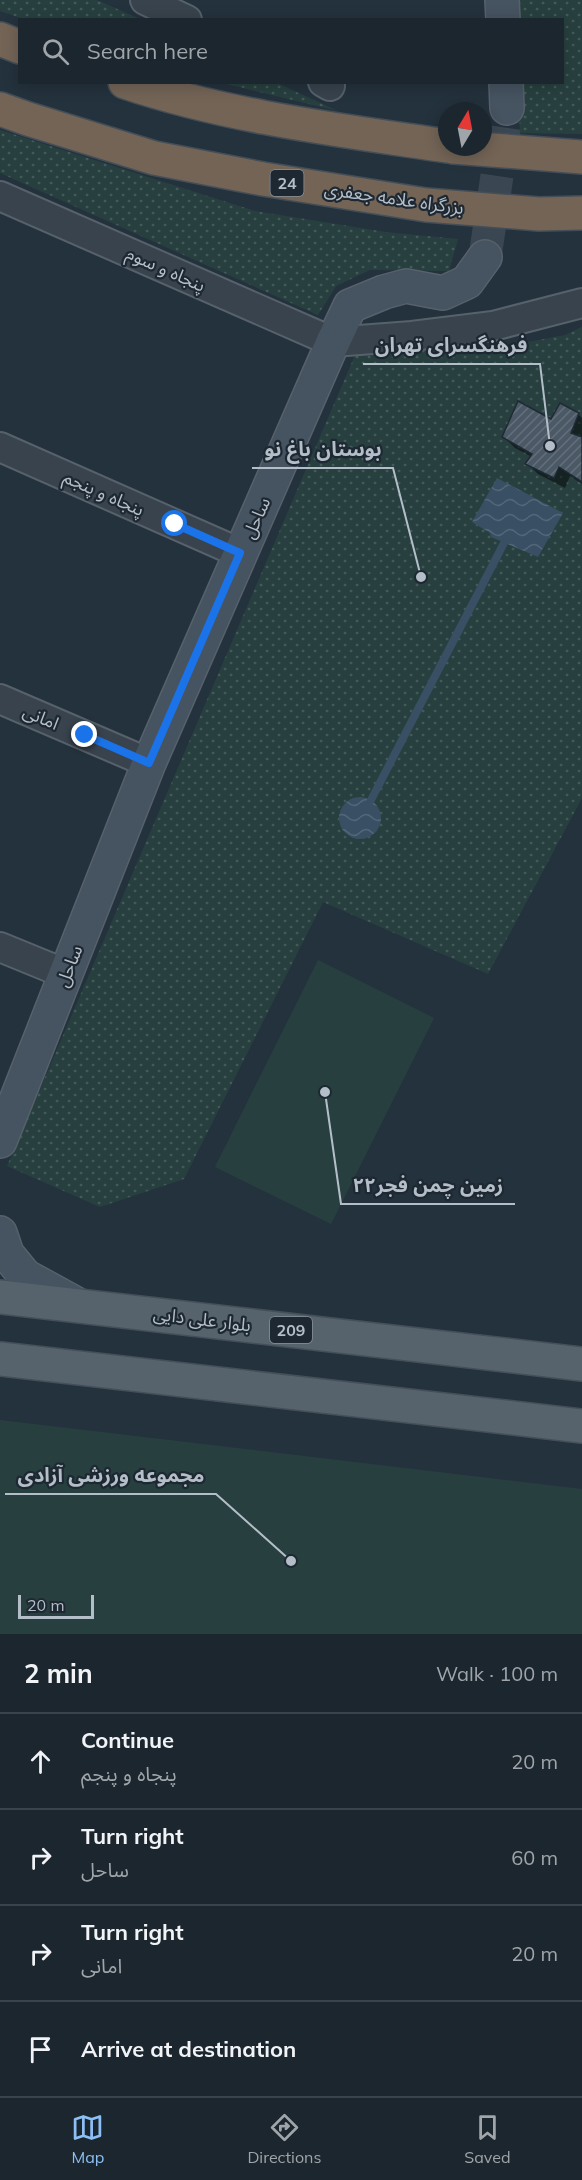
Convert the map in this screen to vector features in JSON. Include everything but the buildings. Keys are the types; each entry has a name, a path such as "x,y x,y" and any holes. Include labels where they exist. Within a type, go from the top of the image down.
{"highway":[{"path":"0,39 18,45"},
{"path":"131,84 161,94 299,124 438,145"},
{"name":"بزرگراه علامه جعفری","path":"0,109 154,158 263,179 426,205 538,214 582,213"},
{"path":"492,150 582,158"}],"main road":[{"path":"502,0 503,18"},
{"name":"ساحل","path":"0,1141 149,763 350,306 406,286 443,293 467,282 485,257"},
{"path":"0,1233 7,1254 25,1276 78,1305"},
{"name":"بلوار علی دایی","path":"0,1297 582,1364"},
{"path":"0,1359 582,1426"}],"street":[{"path":"145,0 183,18"},
{"name":"پنجاه و سوم","path":"0,196 333,342"},
{"path":"333,342 412,336 493,326 582,303"},
{"name":"پنجاه و پنجم","path":"0,447 240,553"},
{"name":"امانی","path":"0,699 149,763"},
{"path":"0,947 66,974"}],"green space":[{"path":"0,0 97,0 138,18 20,18 0,11"},
{"path":"512,0 582,0 582,134 520,133 518,84 564,84 564,18 514,18"},
{"path":"226,84 279,84 338,111"},
{"path":"0,130 255,211 386,232 458,239 449,271 370,270 336,286 318,315 0,173"},
{"path":"582,327 582,798 488,974 323,902 184,1179 100,1207 7,1166 355,355 512,345 565,335"},
{"path":"318,960 434,1018 331,1224 215,1167"},
{"path":"0,1420 582,1489 582,1634 0,1634"}],"water":[{"path":"497,478 563,513 538,557 491,537 490,533 472,522"},
{"path":"360,797 375,803 381,818 375,833 360,839 345,833 339,818 345,803"}],"waterway":[{"path":"371,800 504,543"}],"tunnel":[{"path":"485,257 507,108"}],"place":[{"name":"فرهنگسرای تهران","path":"550,446"},
{"name":"بوستان باغ نو","path":"421,577"},
{"name":"زمین چمن فجر۲۲","path":"325,1092"},
{"name":"مجموعه ورزشی آزادی","path":"291,1561"}],"route":[{"path":"85,735 149,763 240,553 175,524"}]}
